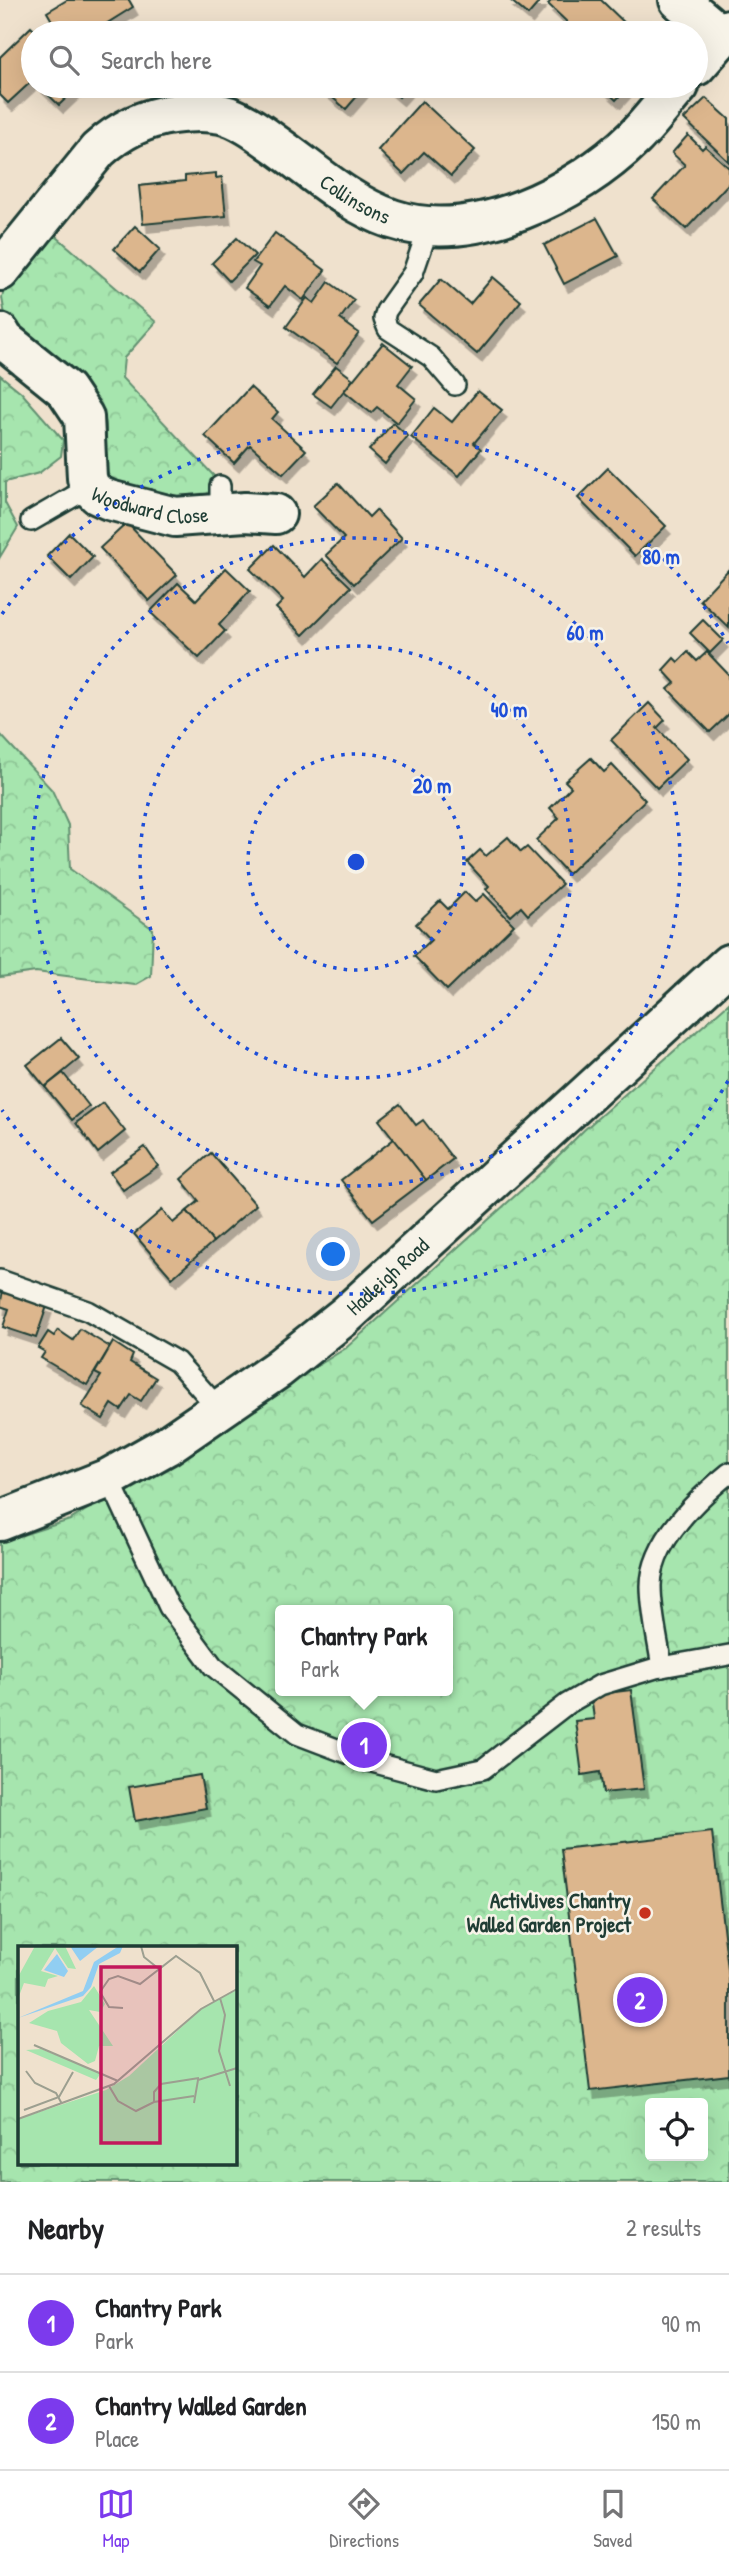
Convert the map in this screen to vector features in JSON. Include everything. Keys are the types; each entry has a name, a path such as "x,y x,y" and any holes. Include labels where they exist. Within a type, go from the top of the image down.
{"street":[{"path":"679,0 725,32 708,52"},
{"name":"Collinsons","path":"0,271 98,150 116,134 160,116 184,112 220,114 242,123 287,152 336,190 368,209 393,219 429,226 451,226 491,220 571,185 596,169 634,138 669,98"},
{"name":"Woodward Close","path":"0,333 4,340 66,390 84,417 85,466 90,487 98,495 175,517 220,499 276,514"},
{"name":"Hadleigh Road","path":"0,1521 109,1478 166,1446 278,1369 346,1315 729,964"}],"lane":[{"path":"429,226 413,273 383,319 388,329 430,357 455,386"},
{"path":"31,521 90,487"},
{"path":"0,1280 88,1311 177,1362 219,1409"},
{"path":"662,1667 651,1588 653,1569 662,1546 679,1524 703,1495 729,1473"},
{"path":"109,1478 169,1607 213,1666 297,1734 368,1762 436,1779 483,1769 567,1704 600,1685 662,1667 729,1655"}],"green space":[{"path":"50,231 156,322 124,358 122,378 214,476 208,494 200,505 137,494 112,479 105,467 105,422 97,403 6,321 2,298 6,280"},
{"path":"0,375 21,392 63,440 61,456 39,473 5,482 5,503 18,527 0,557"},
{"path":"0,734 52,790 68,825 70,869 153,929 151,976 135,985 36,972 0,977"},
{"path":"729,1003 729,2182 0,2182 0,1542 70,1520 346,1348 546,1168 584,1130"}],"building":[{"path":"67,0 129,0 133,7 111,21 52,21 47,12"},
{"path":"510,0 541,0 528,15"},
{"path":"552,0 601,0 623,21 566,21 548,4"},
{"path":"21,37 21,91 8,103 0,95 0,57"},
{"path":"52,98 66,98 59,105"},
{"path":"333,98 356,98 346,109"},
{"path":"706,98 729,119 729,162 684,119"},
{"path":"422,101 475,150 451,176 424,152 403,174 378,150"},
{"path":"688,135 702,149 705,146 729,168 729,183 686,229 653,199 685,165 672,153"},
{"path":"216,173 216,178 222,177 226,216 143,224 139,186 185,181 185,176"},
{"path":"597,218 618,256 564,284 544,245"},
{"path":"135,226 160,249 140,272 114,249"},
{"path":"275,233 325,270 303,300 285,286 270,306 245,288 260,266 253,262"},
{"path":"237,238 255,255 229,281 212,263"},
{"path":"493,277 521,301 477,354 419,305 441,279 470,304"},
{"path":"329,282 354,300 340,319 359,333 337,363 286,327 307,298 314,303"},
{"path":"383,343 412,366 398,384 416,399 397,423 377,407 371,413 344,391"},
{"path":"336,366 353,379 331,407 313,394"},
{"path":"250,387 278,412 272,419 306,450 283,474 250,445 234,463 205,436"},
{"path":"478,391 502,410 474,443 481,449 459,476 411,437 434,408 452,422"},
{"path":"393,423 408,436 385,464 369,450"},
{"path":"608,468 666,526 635,556 578,498"},
{"path":"338,483 369,517 376,510 402,538 354,584 326,555 344,538 313,506"},
{"path":"127,523 177,575 149,601 100,548"},
{"path":"69,533 93,557 71,580 47,556"},
{"path":"274,545 305,577 322,559 351,587 303,635 276,608 283,601 250,569"},
{"path":"226,568 250,591 219,625 225,631 199,658 150,612 178,583 196,600"},
{"path":"729,569 729,628 700,600"},
{"path":"703,620 723,640 710,653 690,633"},
{"path":"688,652 697,661 707,652 729,675 729,714 710,732 668,689 675,683 663,670 674,658 678,662"},
{"path":"649,703 665,720 657,728 687,759 657,788 611,740"},
{"path":"591,758 604,772 612,765 645,800 568,874 536,840 559,818 550,808 571,787 565,781"},
{"path":"508,837 521,852 527,847 562,884 528,915 521,907 511,916 486,889 489,886 467,862 480,850 486,856"},
{"path":"465,892 475,902 484,894 514,925 447,990 414,956 431,940 416,924 440,901 448,909"},
{"path":"61,1038 79,1059 45,1087 27,1065"},
{"path":"63,1073 89,1106 72,1120 45,1087"},
{"path":"103,1103 125,1131 98,1153 76,1123"},
{"path":"400,1104 416,1125 423,1120 453,1159 426,1180 379,1120"},
{"path":"394,1139 426,1180 373,1220 341,1180"},
{"path":"145,1147 158,1166 123,1190 110,1172"},
{"path":"211,1153 256,1205 213,1242 187,1211 199,1201 181,1179"},
{"path":"162,1210 173,1223 187,1211 213,1242 172,1278 134,1234"},
{"path":"3,1290 47,1306 36,1338 3,1327 9,1309 0,1306"},
{"path":"80,1329 110,1347 87,1385 41,1358 45,1352 38,1348 48,1332 54,1336 58,1330 73,1340"},
{"path":"113,1342 133,1355 130,1362 156,1378 141,1401 131,1395 121,1410 112,1404 103,1419 82,1406 101,1376 95,1373"},
{"path":"631,1690 644,1789 603,1793 600,1772 582,1775 575,1721 594,1719 591,1695"},
{"path":"200,1775 206,1808 135,1821 129,1787"},
{"name":"Activlives Chantry Walled Garden Project","path":"712,1832 729,1978 729,2075 590,2091 561,1849"}],"place":[{"name":"Chantry Park","path":"364,1745"},
{"name":"Activlives Chantry Walled Garden Project","path":"645,1913"},
{"name":"Chantry Walled Garden","path":"640,2000"}]}
